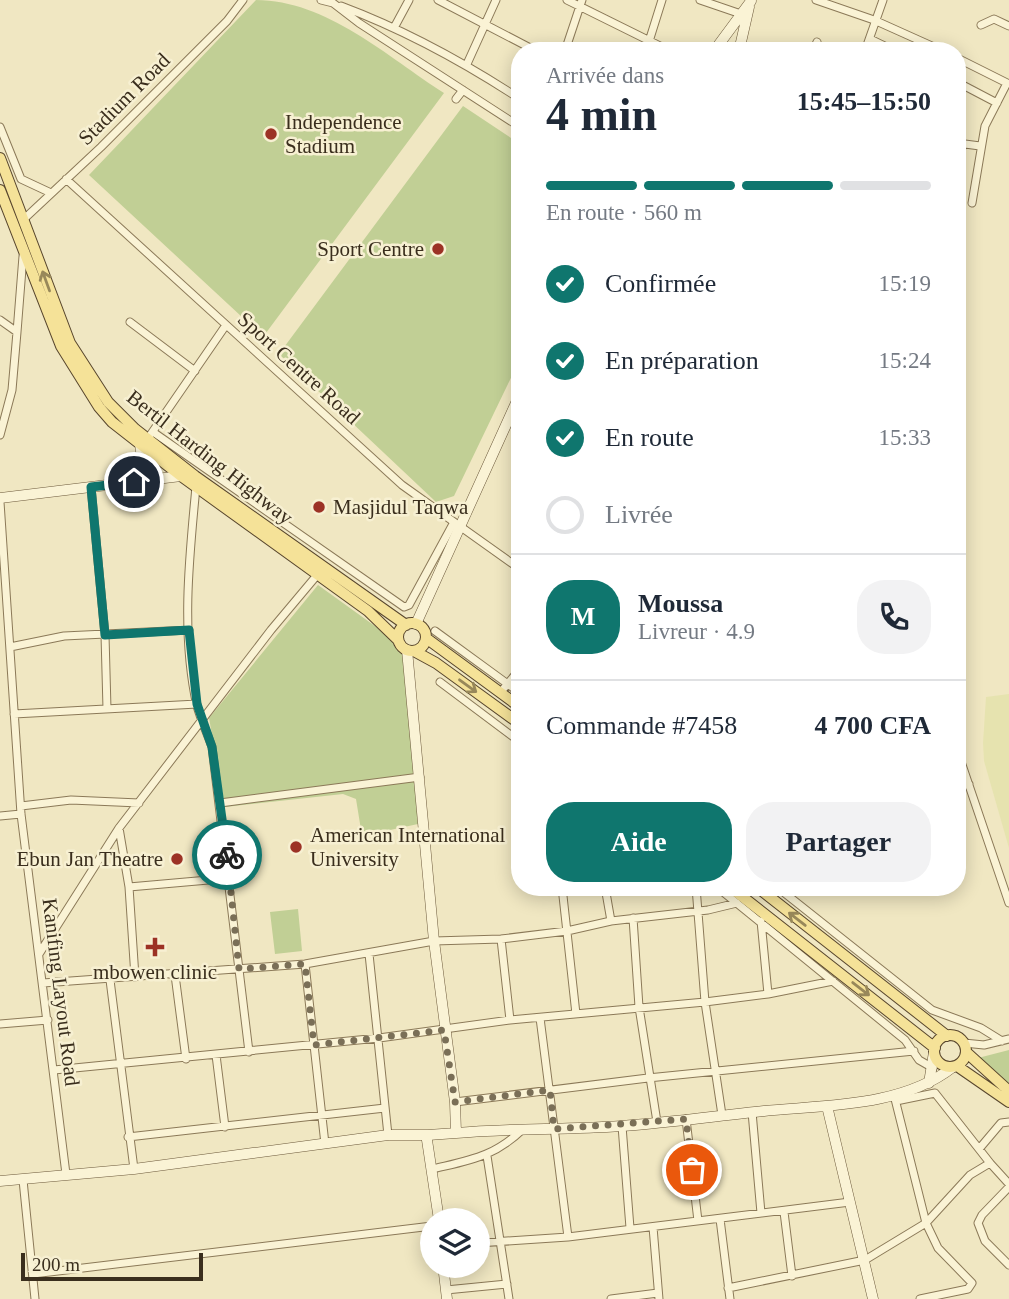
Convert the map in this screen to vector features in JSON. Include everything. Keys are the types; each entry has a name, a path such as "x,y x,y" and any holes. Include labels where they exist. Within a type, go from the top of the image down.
{"main road":[{"name":"Bertil Harding Highway","path":"0,158 64,328 81,364 108,402 147,438 181,476 368,611 398,640"},
{"name":"Bertil Harding Highway","path":"0,190 23,253 71,365 99,407 411,624"},
{"path":"410,651 423,645 425,638 422,628 411,624 398,632 398,640 410,651 436,663 511,717"},
{"path":"425,638 504,688 511,696"},
{"path":"741,896 935,1050 940,1063 955,1066 1009,1101"},
{"path":"769,896 947,1035 957,1037 1009,1091"},
{"path":"935,1050 939,1040 947,1035"},
{"path":"955,1066 965,1047"}],"street":[{"name":"Stadium Road","path":"24,219 210,38 242,0"},
{"path":"321,0 334,2 395,26 467,64 511,93"},
{"path":"395,26 409,0"},
{"path":"438,0 519,42"},
{"path":"467,64 496,0"},
{"path":"567,0 581,3 650,41 662,0"},
{"path":"700,0 741,14"},
{"path":"721,42 751,0"},
{"path":"740,42 751,0"},
{"path":"816,0 874,20 923,42"},
{"path":"869,42 883,0"},
{"path":"334,2 511,121"},
{"path":"568,42 581,3"},
{"path":"981,25 994,19 1009,26"},
{"path":"870,39 876,42"},
{"path":"966,62 1008,80 985,126 980,146 978,183 972,204"},
{"path":"966,87 997,103"},
{"path":"456,99 463,90"},
{"path":"0,127 21,179 51,193"},
{"path":"966,144 980,146"},
{"name":"Sport Centre Road","path":"65,180 402,485 511,563"},
{"path":"0,435 12,390 23,253"},
{"path":"0,320 17,331"},
{"path":"130,322 195,371"},
{"path":"134,482 143,465 147,438 226,325"},
{"path":"262,358 269,348"},
{"path":"411,624 511,413"},
{"path":"147,438 404,607 408,605 456,526"},
{"path":"0,500 181,476"},
{"path":"91,487 105,635 107,709"},
{"path":"196,487 186,586 189,630 197,704 212,747 220,803 249,1052"},
{"name":"Kanifing Layout Road","path":"0,500 21,810 65,1174"},
{"path":"38,954 120,828 271,630 318,574"},
{"path":"10,647 64,636 189,630"},
{"path":"435,631 504,688 511,690"},
{"path":"410,651 434,941 455,1102 456,1133"},
{"path":"504,688 511,680"},
{"path":"440,681 511,735"},
{"path":"14,714 197,704"},
{"path":"966,776 1009,903"},
{"path":"220,803 420,777"},
{"path":"0,816 71,800 139,803"},
{"path":"120,828 129,887 135,977"},
{"path":"129,887 230,878"},
{"path":"563,896 576,1014"},
{"path":"607,896 611,921"},
{"path":"697,896 705,1002 722,1115"},
{"path":"728,896 905,1040 919,1060 933,1068"},
{"path":"788,896 932,1010 1005,1040"},
{"path":"43,983 305,964 434,941 500,939 737,903"},
{"path":"633,918 639,1007 657,1122"},
{"path":"761,921 768,994"},
{"path":"500,939 510,1020"},
{"path":"369,954 388,1135"},
{"path":"305,964 325,1144"},
{"path":"175,975 186,1059"},
{"path":"110,980 134,1169"},
{"path":"54,1070 186,1059 379,1038 510,1020 705,1002 768,994 833,981"},
{"path":"540,1018 568,1237"},
{"path":"0,1024 48,1020"},
{"path":"965,1047 1005,1040"},
{"path":"929,1083 935,1050"},
{"path":"455,1102 648,1078 914,1051"},
{"path":"216,1055 225,1127"},
{"path":"895,1098 929,1083 955,1066"},
{"path":"0,1181 134,1169 388,1135 428,1135 525,1127 554,1129 622,1126 935,1093 1009,1185 978,1223 985,1241 1009,1265"},
{"path":"895,1098 926,1223 938,1248 972,1283 968,1289 920,1299"},
{"path":"827,1106 873,1299"},
{"path":"128,1137 385,1108"},
{"path":"752,1112 761,1213"},
{"path":"686,1119 698,1221"},
{"path":"979,1149 1002,1123 1009,1122"},
{"path":"622,1126 630,1228"},
{"path":"433,1170 487,1156 507,1144 525,1127"},
{"path":"428,1135 438,1208"},
{"path":"487,1156 509,1299"},
{"path":"728,1288 865,1260 926,1223 970,1175 990,1163"},
{"path":"23,1180 35,1299"},
{"path":"490,1242 568,1237 850,1202"},
{"path":"784,1212 792,1276"},
{"path":"720,1219 730,1299"},
{"path":"33,1274 420,1227"},
{"path":"611,1299 659,1296 653,1227"},
{"path":"447,1294 507,1284"}],"shaded area":[{"path":"1009,694 1009,848 984,761 983,743 986,697"}],"green space":[{"name":"Independence Stadium","path":"256,0 307,9 331,20 355,33 444,93 260,341 253,336 256,330 89,175"},
{"name":"Sport Centre","path":"463,106 511,138 511,378 454,496 436,502 279,354"},
{"path":"318,585 404,647 418,824 362,836 356,799 343,794 225,807 209,718"},
{"path":"298,909 302,951 275,954 270,912"},
{"path":"1009,1050 1009,1091 978,1058"}],"way so far":[{"path":"227,855 239,969 305,964 314,1045 444,1030 455,1102 550,1090 554,1129 622,1126 686,1119 692,1170"}],"place":[{"name":"Independence Stadium","path":"271,134"},
{"name":"Sport Centre","path":"438,249"},
{"name":"Masjidul Taqwa","path":"319,507"},
{"name":"American International University","path":"296,847"},
{"name":"Ebun Jan Theatre","path":"177,859"},
{"name":"mbowen clinic","path":"155,947"}],"route":[{"path":"134,482 91,487 105,635 189,630 197,704 212,747 227,855"}]}
